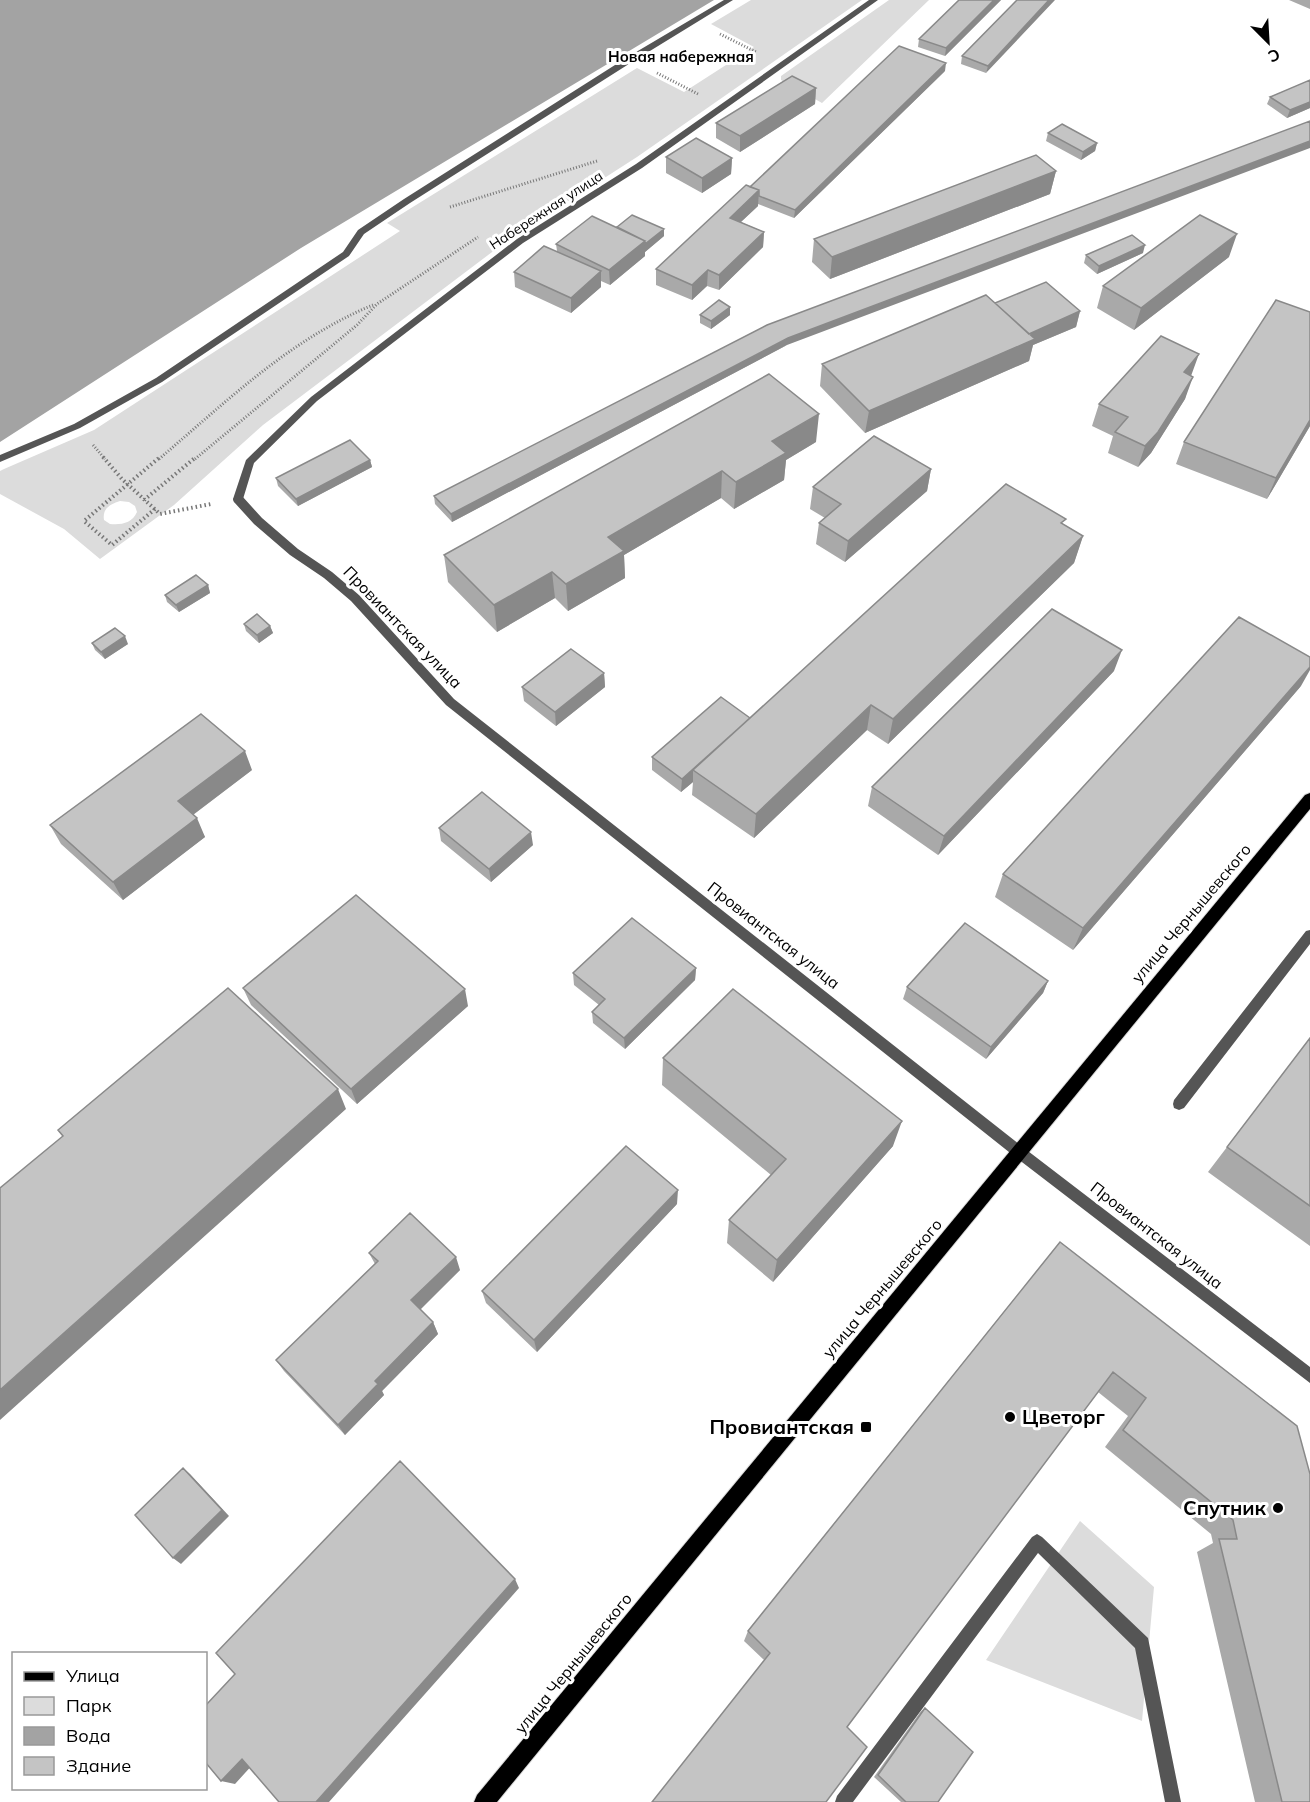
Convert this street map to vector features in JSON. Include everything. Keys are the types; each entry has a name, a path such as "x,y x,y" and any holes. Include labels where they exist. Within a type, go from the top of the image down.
{"main road":[{"name":"улица Чернышевского","path":"484,1802 1310,799"}],"street":[{"path":"0,459 77,426 159,380 346,254 361,232 388,214 629,60 729,0"},
{"name":"Набережная улица","path":"238,499 249,462 314,399 520,241 639,166 874,0"},
{"name":"Провиантская улица","path":"238,499 294,552 328,575 355,598 450,702 1019,1152 1310,1376"},
{"path":"1179,1104 1310,935"},
{"path":"843,1802 1037,1542 1142,1644 1173,1802"}],"path":[{"path":"692,21 757,53"},
{"path":"629,60 698,93"},
{"path":"441,210 594,160 639,166"},
{"path":"155,509 112,545 84,521 282,355 341,318 377,304"},
{"path":"77,426 127,484 160,514 238,499"}],"green space":[{"path":"751,0 862,0 637,157 508,240 263,425 174,505 100,559 64,529 0,494 0,471 94,430 400,231 387,223 637,68 684,92 754,47 711,24","holes":["120,501 129,502 135,506 137,512 129,521 122,524 110,524 104,520 104,512 110,505"]},
{"path":"889,0 929,0 822,103 781,80 781,76"},
{"path":"1080,1521 1154,1587 1142,1721 986,1660"}],"water":[{"path":"0,0 714,0 301,248 0,442"}],"building":[{"path":"959,0 994,0 946,48 919,39"},
{"path":"1017,0 1049,0 988,66 962,56"},
{"path":"899,46 946,63 795,210 759,196 759,190 750,187"},
{"path":"792,76 816,88 740,136 716,123"},
{"path":"1310,80 1310,102 1290,110 1270,97"},
{"path":"1310,121 1310,141 788,338 451,514 434,496 767,325"},
{"path":"1062,124 1097,143 1083,152 1048,133"},
{"path":"696,138 732,158 702,178 666,157"},
{"path":"1036,155 1056,171 832,257 814,239"},
{"path":"746,185 759,190 730,218 764,232 719,275 708,270 692,285 656,269"},
{"path":"632,215 664,229 645,244 645,241 617,227"},
{"path":"1200,215 1237,234 1141,308 1103,286"},
{"path":"592,216 645,241 609,270 556,244"},
{"path":"1132,235 1145,245 1099,266 1086,255"},
{"path":"544,246 601,271 571,298 514,272"},
{"path":"1046,282 1080,311 1029,334 995,303"},
{"path":"986,295 1035,339 869,411 822,364"},
{"path":"719,300 730,307 711,321 700,315"},
{"path":"1276,300 1310,312 1310,420 1276,478 1184,442"},
{"path":"1161,336 1199,354 1184,372 1193,377 1158,432 1145,446 1115,432 1128,417 1099,404"},
{"path":"769,374 819,414 772,441 786,453 736,482 722,471 608,537 624,551 566,584 552,572 494,605 444,555"},
{"path":"874,436 931,469 848,541 819,523 841,504 813,487"},
{"path":"350,440 370,460 296,499 276,478"},
{"path":"1006,484 1066,519 1061,523 1083,536 893,719 871,705 756,814 693,770"},
{"path":"196,575 208,585 176,605 165,595"},
{"path":"1052,609 1122,650 944,836 872,787"},
{"path":"257,614 270,626 257,635 244,624"},
{"path":"1239,617 1310,657 1310,667 1083,928 1003,874"},
{"path":"115,628 125,636 101,652 92,643"},
{"path":"571,649 604,673 555,712 522,687"},
{"path":"721,697 750,718 682,779 652,757"},
{"path":"201,714 245,751 178,801 197,818 113,882 50,825"},
{"path":"482,792 531,832 489,869 439,828"},
{"path":"356,895 465,989 351,1089 243,988"},
{"path":"632,918 696,968 624,1038 592,1012 605,999 573,973"},
{"path":"965,923 1048,981 991,1047 907,987"},
{"path":"228,988 338,1089 0,1390 0,1188 63,1136 58,1130"},
{"path":"733,989 902,1121 777,1260 729,1220 786,1159 663,1058"},
{"path":"1310,1038 1310,1206 1227,1147"},
{"path":"626,1146 678,1190 534,1340 482,1291"},
{"path":"410,1213 456,1257 411,1300 433,1322 375,1381 378,1384 338,1425 276,1360 378,1261 369,1253"},
{"path":"1060,1242 1297,1426 1310,1474 1310,1802 1282,1802 1219,1539 1237,1539 1233,1520 1123,1430 1146,1398 1113,1372 847,1727 867,1747 826,1802 652,1802 770,1653 748,1631"},
{"path":"400,1461 515,1579 316,1802 279,1802 242,1759 221,1781 207,1764 207,1704 235,1674 216,1653"},
{"path":"183,1468 222,1510 173,1558 135,1515"},
{"path":"925,1708 973,1752 938,1802 906,1802 878,1775"}],"place":[{"name":"Цветорг","path":"1010,1417"},
{"name":"Провиантская","path":"866,1427"},
{"name":"Спутник","path":"1278,1508"}],"district":[{"name":"Новая набережная","path":"681,57"}]}
